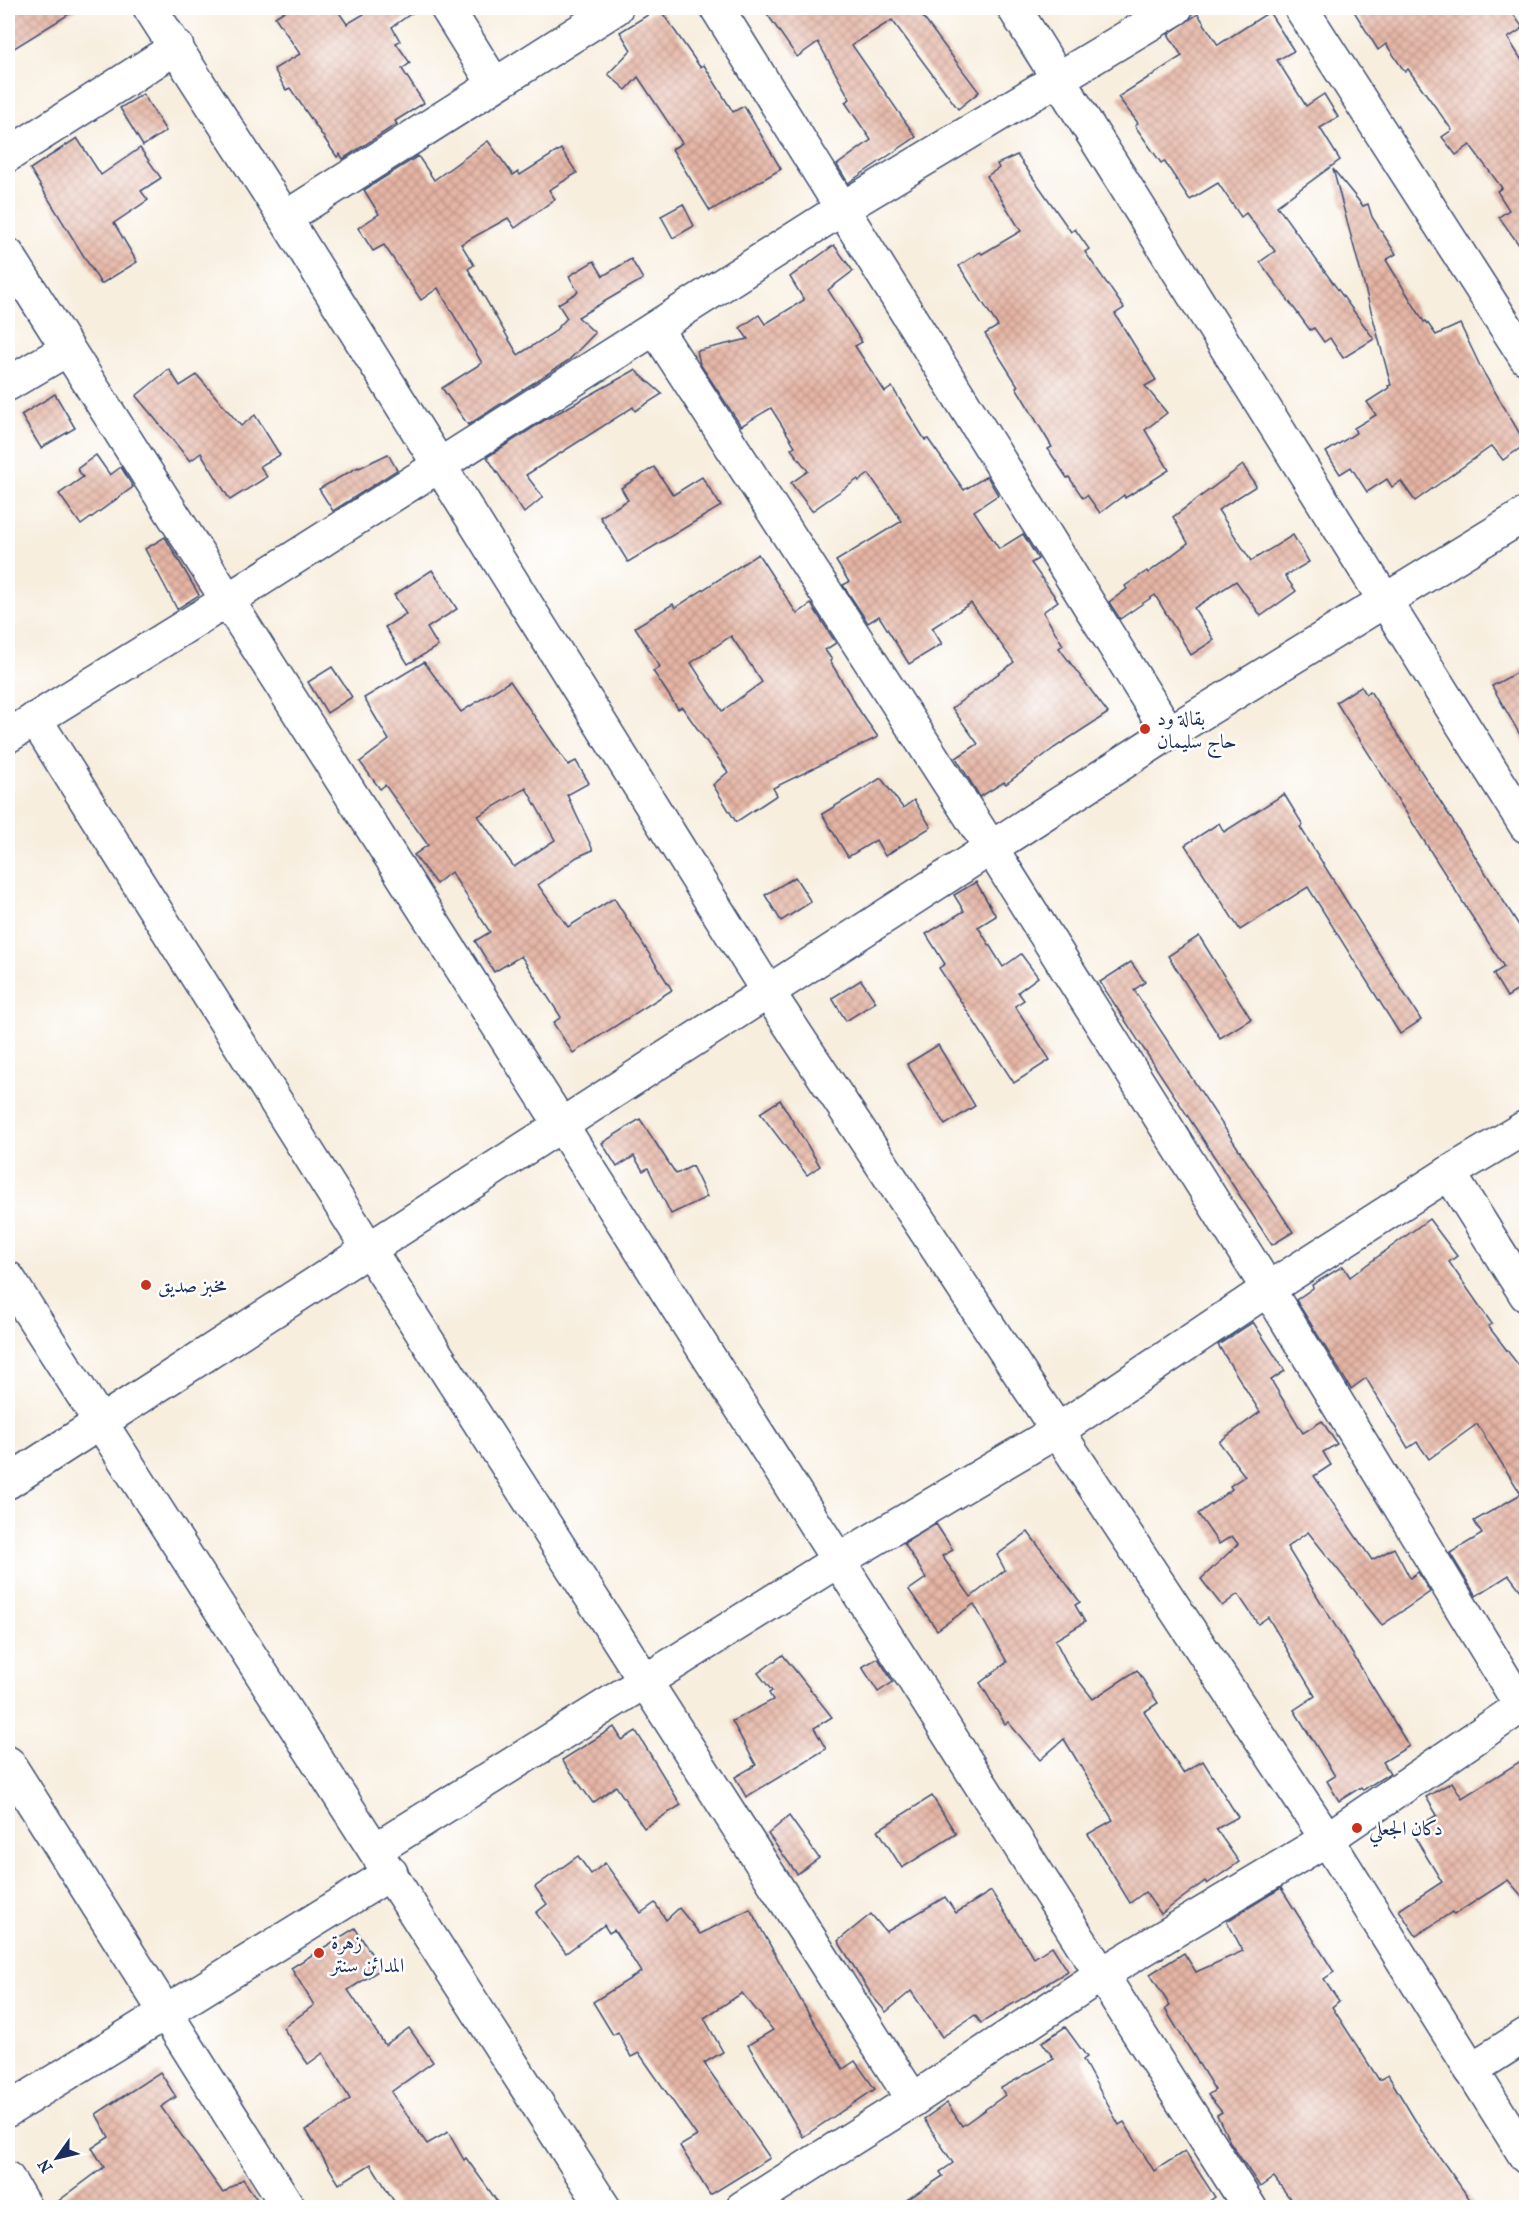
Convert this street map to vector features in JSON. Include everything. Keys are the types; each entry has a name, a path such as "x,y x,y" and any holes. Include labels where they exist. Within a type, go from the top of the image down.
{"street":[{"path":"150,8 285,218 768,992 1327,1839 1527,2157"},
{"path":"447,8 494,84"},
{"path":"285,218 616,8"},
{"path":"717,8 1169,733"},
{"path":"1014,8 1527,826"},
{"path":"8,736 228,600 843,208 1176,8"},
{"path":"1301,8 1527,358"},
{"path":"8,155 177,47"},
{"path":"8,255 66,350 228,600 1250,2208"},
{"path":"655,328 991,848 1269,1289 1524,1705 1327,1839 1102,1974 913,2100 742,2208"},
{"path":"8,384 66,350"},
{"path":"8,1482 1169,733 1527,514"},
{"path":"35,719 368,1248 913,2100"},
{"path":"8,2110 165,2013 645,1680 839,1560 1057,1431 1269,1289 1449,1173 1527,1127"},
{"path":"1449,1173 1527,1295"},
{"path":"8,1278 98,1422 604,2208"},
{"path":"8,1763 289,2208"},
{"path":"1471,2070 1527,2036"},
{"path":"8,2179 26,2208"}],"building":[{"path":"8,8 79,8 8,52"},
{"path":"289,8 336,8 347,24 374,8 419,8 392,27 400,41 396,43 410,63 402,69 424,103 395,121 397,124 343,159 340,154 337,157 290,88 286,90 274,69 300,54 275,17"},
{"path":"659,8 700,67 704,65 733,112 744,106 781,169 710,211 672,149 682,143 638,77 626,90 608,74 631,50 620,32"},
{"path":"763,8 916,8 979,92 958,109 892,20 852,45 916,137 848,183 837,165 871,140 845,102 850,99 818,42 797,57"},
{"path":"1352,8 1509,8 1523,28 1508,38 1527,69 1527,256 1499,217 1509,210 1497,191 1502,188 1470,145 1456,155 1442,137 1452,130 1408,69 1405,72 1386,44 1378,50"},
{"path":"1269,12 1294,51 1277,60 1306,106 1324,94 1338,117 1320,128 1340,160 1277,206 1374,339 1343,358 1330,338 1324,342 1314,328 1310,330 1260,262 1275,251 1246,213 1241,217 1218,183 1190,200 1164,161 1161,163 1135,126 1138,123 1118,97 1182,56 1168,34 1198,14 1218,45"},
{"path":"143,94 166,131 143,146 120,108"},
{"path":"77,138 101,175 140,148 161,178 141,191 148,200 114,223 137,262 101,284 30,169"},
{"path":"488,141 513,175 518,172 520,175 561,149 577,173 549,190 555,199 515,228 508,218 461,244 474,265 468,269 518,355 553,333 567,318 558,304 578,292 569,276 594,261 603,276 631,259 643,279 578,317 595,333 569,360 468,425 442,388 482,363 438,288 421,300 384,245 373,251 358,228 379,214 364,190 418,156 434,180"},
{"path":"1017,155 1071,232 1075,229 1089,249 1085,252 1124,308 1115,314 1156,380 1145,386 1167,413 1145,430 1169,470 1125,498 1124,495 1100,513 1087,495 1083,498 1048,449 1052,447 1016,387 1018,386 985,334 998,326 959,266 980,252 982,254 1021,231 987,176 999,168 997,164"},
{"path":"1333,169 1363,206 1368,204 1372,217 1396,254 1386,260 1424,322 1426,321 1436,335 1460,324 1482,370 1526,444 1503,460 1492,446 1415,501 1401,481 1392,487 1387,479 1367,492 1351,467 1340,474 1326,452 1356,433 1354,428 1376,415 1367,402 1391,385"},
{"path":"683,204 694,226 673,238 661,216"},
{"path":"834,245 853,271 828,290 862,342 855,346 885,392 892,387 925,440 928,439 964,490 987,476 998,495 974,511 999,549 1023,534 1038,559 1031,563 1058,601 1043,612 1063,645 1059,648 1108,713 1054,748 1006,784 1004,782 980,797 956,758 978,744 952,708 1014,662 971,603 932,628 942,644 909,664 879,616 868,623 843,585 849,582 836,561 902,521 869,474 812,511 791,483 808,471 791,449 795,446 771,408 741,426 700,364 697,351 748,339 740,328 759,315 765,324 804,300 790,277"},
{"path":"169,369 180,386 197,375 241,426 255,415 280,455 260,466 267,477 230,500 201,453 190,461 136,396"},
{"path":"635,370 662,394 635,411 633,407 526,475 543,497 524,513 487,457 545,420"},
{"path":"55,394 75,428 41,448 21,415"},
{"path":"388,454 397,470 333,511 319,489 358,467"},
{"path":"96,455 110,475 121,467 133,487 81,525 59,494 83,477 77,469"},
{"path":"1243,465 1256,486 1218,510 1251,561 1293,535 1309,562 1285,576 1296,591 1261,616 1236,581 1194,608 1214,640 1191,655 1155,595 1120,619 1109,602 1127,589 1125,586 1147,571 1148,573 1188,543 1173,517"},
{"path":"654,467 673,495 702,477 721,506 628,562 600,517 628,500 621,488"},
{"path":"165,537 199,595 177,609 145,549"},
{"path":"758,554 797,614 811,604 836,643 825,650 832,660 830,661 878,737 773,788 777,795 736,822 713,785 728,772 682,707 678,709 653,671 660,667 635,627 673,604 675,608","holes":["731,636 762,682 722,711 691,663"]},
{"path":"432,570 457,609 427,628 438,646 408,664 385,627 406,614 394,595"},
{"path":"424,662 461,712 510,681 568,765 576,761 589,783 567,795 593,850 577,857 538,885 568,927 614,898 672,990 573,1053 553,1023 561,1017 521,956 494,972 475,941 490,932 451,872 436,884 414,855 428,845 385,785 380,789 360,762 389,740 364,698","holes":["526,788 555,840 514,867 478,816"]},
{"path":"332,667 352,697 327,713 308,682"},
{"path":"1527,667 1527,747 1492,686"},
{"path":"1361,686 1366,694 1370,691 1527,938 1527,1002 1518,990 1507,997 1493,974 1504,967 1336,702"},
{"path":"881,778 903,808 914,800 931,827 885,856 876,840 848,857 822,814"},
{"path":"1284,794 1303,825 1300,827 1421,1020 1400,1034 1308,887 1240,930 1185,845 1219,823 1224,832"},
{"path":"795,877 811,902 781,921 765,895"},
{"path":"976,882 996,916 978,927 1003,967 1021,954 1038,977 1018,992 1024,1000 1015,1006 1050,1060 1014,1083 939,968 945,964 926,934 964,911 954,895"},
{"path":"1199,936 1251,1019 1220,1038 1168,956"},
{"path":"1131,962 1145,982 1134,990 1293,1232 1272,1245 1100,982"},
{"path":"861,980 876,1002 846,1021 832,998"},
{"path":"938,1045 975,1106 945,1125 907,1064"},
{"path":"780,1100 820,1166 807,1175 760,1113"},
{"path":"640,1119 676,1174 692,1166 707,1197 671,1214 648,1168 643,1171 634,1156 617,1167 602,1143"},
{"path":"1429,1219 1457,1256 1449,1262 1492,1324 1488,1326 1527,1376 1527,1599 1509,1575 1476,1596 1450,1553 1482,1534 1474,1521 1521,1494 1477,1424 1429,1459 1417,1442 1408,1448 1366,1378 1351,1389 1296,1300 1313,1288 1312,1285 1343,1266 1350,1277"},
{"path":"1253,1322 1285,1371 1271,1380 1303,1433 1322,1421 1337,1444 1323,1452 1331,1465 1314,1476 1372,1560 1394,1548 1410,1578 1418,1572 1430,1592 1382,1625 1308,1532 1287,1547 1409,1746 1383,1762 1390,1773 1363,1790 1361,1787 1339,1801 1327,1781 1335,1776 1294,1710 1315,1696 1268,1617 1258,1624 1238,1594 1222,1606 1201,1579 1238,1544 1232,1536 1219,1544 1198,1514 1232,1489 1230,1486 1245,1476 1219,1442 1260,1412 1218,1345"},
{"path":"936,1524 953,1550 942,1556 971,1597 1005,1570 997,1555 1028,1532 1080,1602 1075,1605 1085,1622 1055,1640 1071,1671 1093,1699 1137,1670 1158,1703 1144,1712 1183,1773 1203,1761 1238,1817 1216,1829 1239,1862 1207,1884 1205,1881 1161,1914 1145,1892 1130,1903 1088,1834 1113,1820 1064,1739 1040,1760 1008,1722 1005,1724 980,1683 1007,1662 974,1604 937,1630 909,1590 926,1578 904,1543"},
{"path":"783,1655 832,1717 814,1728 826,1749 746,1797 735,1777 756,1765 732,1721 773,1700 769,1693 772,1691 758,1673"},
{"path":"878,1658 893,1682 878,1692 862,1667"},
{"path":"614,1727 622,1740 636,1731 681,1805 644,1828 616,1786 593,1803 562,1760"},
{"path":"1527,1757 1527,1902 1508,1880 1454,1915 1452,1912 1416,1936 1399,1910 1442,1882 1411,1831 1437,1815 1426,1797 1452,1782 1462,1798"},
{"path":"932,1796 956,1834 902,1868 878,1830"},
{"path":"789,1816 819,1858 797,1874 768,1834"},
{"path":"578,1856 591,1874 605,1863 641,1913 655,1903 666,1920 679,1908 700,1934 750,1909 803,2004 843,2069 855,2061 875,2089 803,2137 748,2045 773,2030 742,1993 704,2018 723,2052 704,2063 770,2158 710,2195 680,2146 697,2136 639,2053 631,2057 618,2032 613,2035 593,2002 641,1972 614,1930 609,1933 604,1925 566,1953 536,1913 547,1904 535,1887"},
{"path":"1281,1888 1334,1972 1324,1979 1339,2001 1332,2007 1379,2080 1388,2075 1424,2135 1476,2208 1297,2208 1274,2177 1260,2187 1230,2142 1217,2115 1222,2112 1208,2095 1215,2090 1165,2009 1170,2006 1150,1974 1184,1953 1196,1972 1243,1951 1227,1921"},
{"path":"991,1891 1034,1958 1052,1946 1068,1971 981,2023 975,2015 942,2037 911,1991 886,2012 872,1996 838,1941 871,1914 886,1932 945,1897 956,1913"},
{"path":"355,1928 381,1969 348,1990 385,2045 409,2028 433,2062 391,2092 427,2144 448,2132 464,2160 466,2158 502,2208 398,2208 371,2164 339,2184 306,2130 350,2099 323,2053 308,2064 283,2028 314,2005 291,1968"},
{"path":"1065,2027 1087,2057 1083,2060 1119,2125 1124,2122 1154,2171 1185,2151 1215,2197 1200,2208 896,2207 943,2176 940,2172 953,2163 924,2119 947,2103 962,2126 1005,2095 1001,2088 1054,2059 1042,2042"},
{"path":"160,2072 176,2097 161,2107 223,2193 243,2179 263,2208 49,2208 104,2167 92,2148 109,2137 96,2114"}],"place":[{"name":"بقالة ود حاج سليمان","path":"1145,729"},
{"name":"مخبز صديق","path":"146,1285"},
{"name":"دكان الجعلي","path":"1357,1828"},
{"name":"زهرة المدائن سنتر","path":"319,1953"}]}
